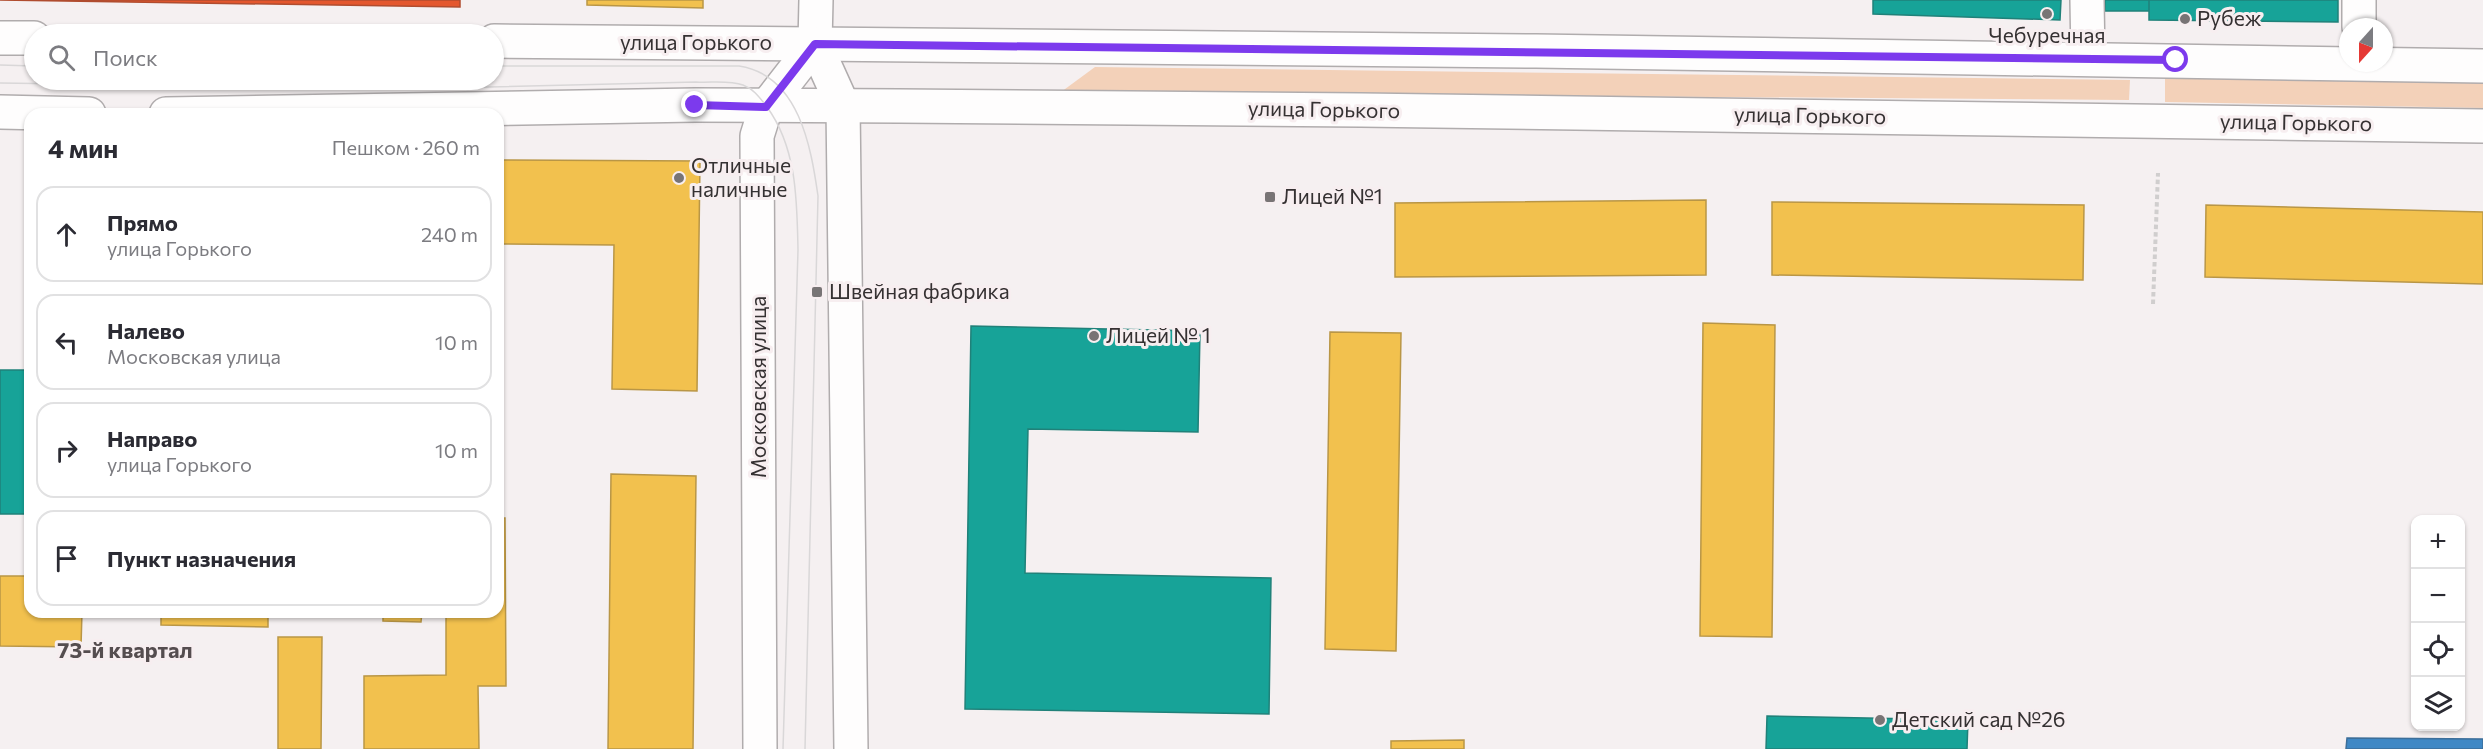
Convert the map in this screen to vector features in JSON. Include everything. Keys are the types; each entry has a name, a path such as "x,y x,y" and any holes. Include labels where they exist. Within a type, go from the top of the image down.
{"main road":[{"path":"816,0 815,44 843,106 851,749"},
{"path":"2087,0 2088,59"},
{"path":"2358,18 2359,0"},
{"path":"0,38 24,38"},
{"name":"улица Горького","path":"504,41 911,47 1536,51 2339,63"},
{"name":"Московская улица","path":"760,749 757,149 759,128 766,107 815,44"},
{"name":"улица Горького","path":"2393,64 2483,66"},
{"name":"улица Горького","path":"504,108 695,105 1338,110 2483,126"},
{"path":"0,112 24,113"}],"path":[{"path":"2153,304 2158,173"}],"shaded area":[{"path":"1095,67 2130,80 2129,100 1061,92"},
{"path":"2165,78 2483,83 2483,108 2165,102"}],"building: Жильё":[{"path":"587,0 703,0 703,8 587,5"},
{"path":"504,160 700,161 697,391 612,389 614,245 504,244"},
{"path":"1706,200 1706,275 1395,277 1395,203"},
{"path":"1772,202 2084,205 2083,280 1772,275"},
{"path":"2206,205 2483,212 2483,284 2205,277"},
{"path":"1703,323 1775,325 1772,637 1700,636"},
{"path":"1330,332 1401,333 1396,651 1325,649"},
{"path":"611,474 696,476 693,749 608,749"},
{"path":"505,518 506,686 478,686 479,749 364,749 364,676 446,675 446,618 504,618"},
{"path":"0,576 24,576 24,618 82,618 81,647 0,646"},
{"path":"161,618 268,618 268,627 161,625"},
{"path":"383,618 421,618 421,622 383,621"},
{"path":"278,637 322,637 321,749 278,749"},
{"path":"1464,740 1464,749 1391,749 1391,741"}],"building: Торговля":[{"path":"0,0 460,0 460,7"}],"building: Школы":[{"path":"2347,738 2483,739 2483,749 2346,749"}],"building: Учреждения":[{"path":"1873,0 2061,0 2060,20 1873,14"},
{"path":"2105,0 2153,0 2152,11 2105,11"},
{"path":"2149,0 2338,0 2338,22 2149,20"},
{"path":"971,326 1200,331 1198,432 1028,429 1025,573 1271,578 1269,714 965,709"},
{"path":"0,370 24,370 24,514 0,514"},
{"path":"1767,716 1968,720 1967,749 1766,749"}],"tram line":[{"path":"0,65 24,66"},
{"path":"504,66 739,66 759,72 776,83 789,98 798,116 806,136 818,196 805,749"},
{"path":"0,83 24,83"},
{"path":"504,87 738,83 754,91 777,123 790,157 793,175 798,250 783,749"}],"place":[{"name":"Чебуречная","path":"2047,14"},
{"name":"Рубеж","path":"2185,19"},
{"name":"Отличные наличные","path":"679,178"},
{"name":"Лицей №1","path":"1270,197"},
{"name":"Швейная фабрика","path":"817,292"},
{"name":"Лицей № 1","path":"1094,336"},
{"name":"Детский сад №26","path":"1880,720"}],"district":[{"name":"73-й квартал","path":"125,650"}],"route":[{"path":"695,105 766,107 815,44 899,47 1536,51 2176,60"}]}
